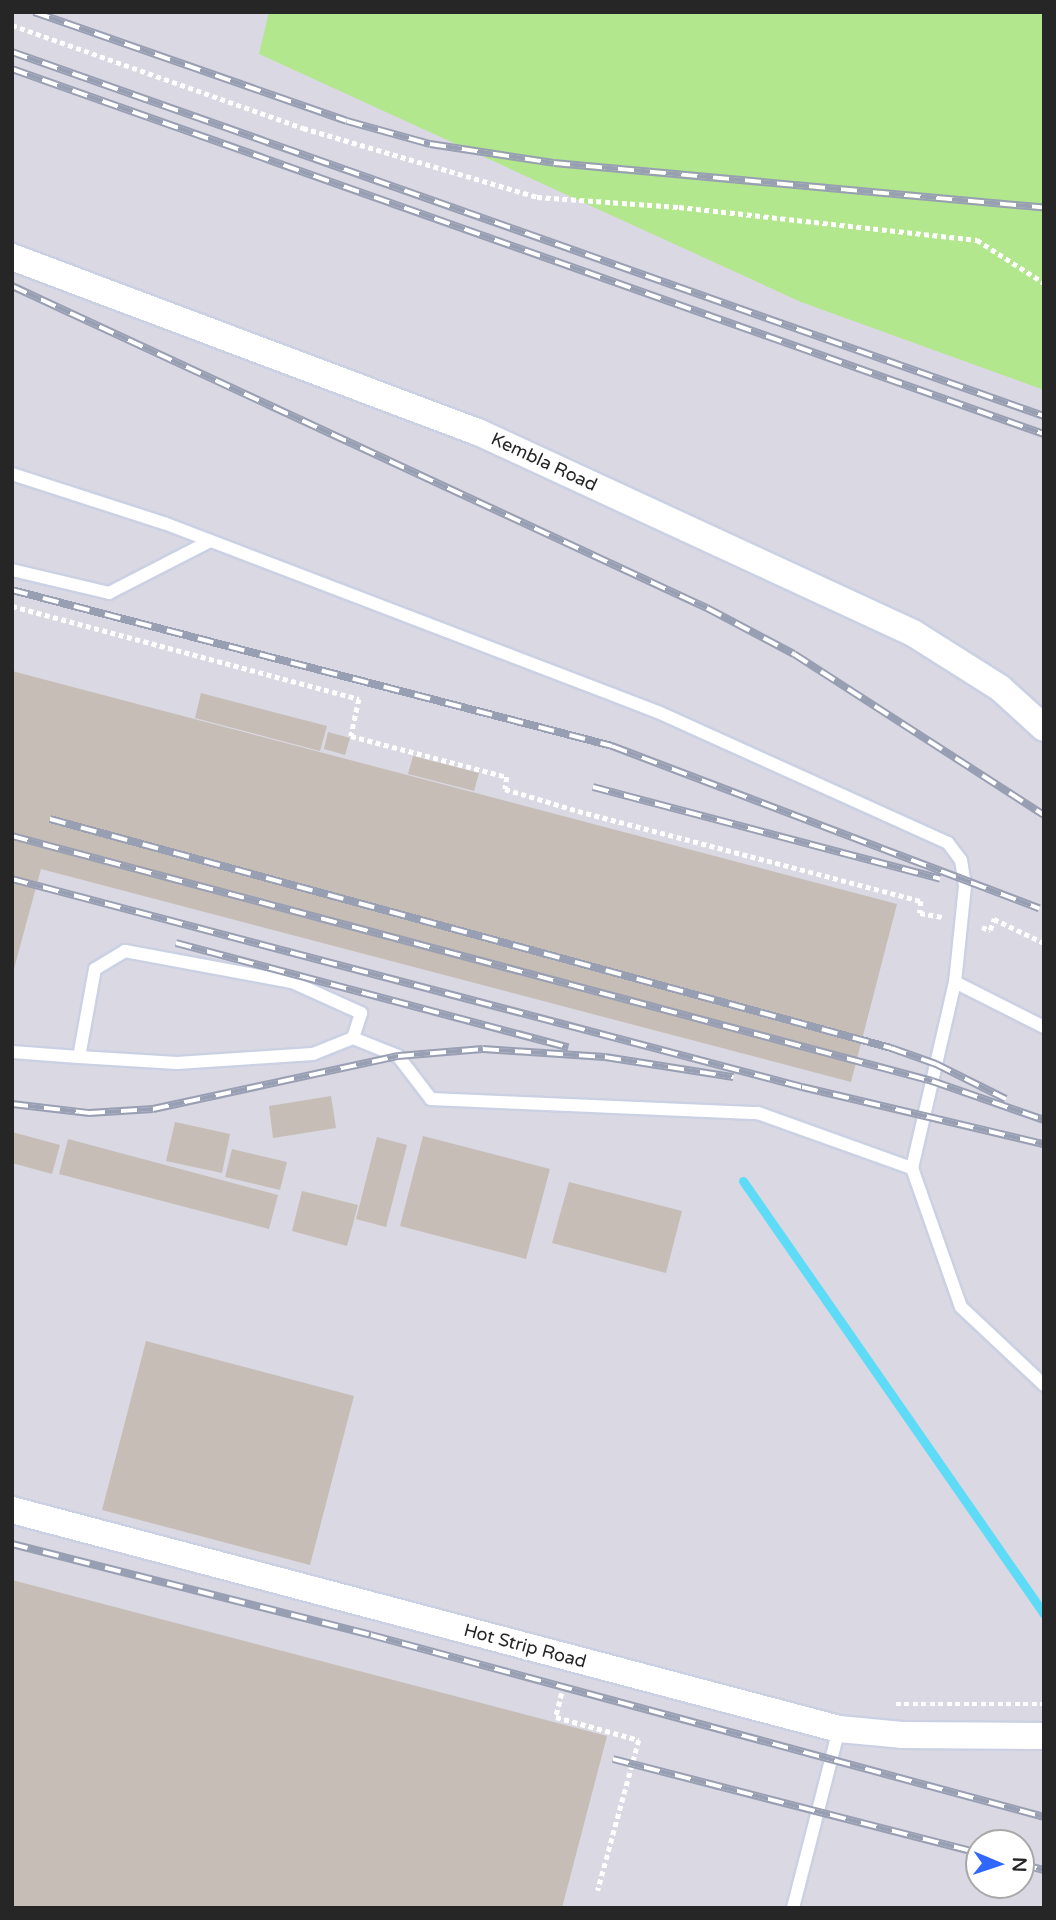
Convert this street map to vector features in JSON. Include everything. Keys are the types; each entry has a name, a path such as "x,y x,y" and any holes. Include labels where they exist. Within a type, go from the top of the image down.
{"street":[{"name":"Kembla Road","path":"12,257 478,432 913,633 999,688 1044,728"},
{"name":"Hot Strip Road","path":"12,1510 839,1729 902,1735 1044,1736"}],"lane":[{"path":"12,474 211,541 658,712 948,843 964,870 955,982 912,1168 961,1307 1044,1385"},
{"path":"12,570 109,593 211,541"},
{"path":"79,1058 95,969 125,951 292,982 361,1013 353,1038"},
{"path":"955,982 1044,1027"},
{"path":"12,1052 177,1063 300,1055 353,1038 398,1056 431,1099 758,1113 912,1168"},
{"path":"797,1906 839,1729"}],"path":[{"path":"12,25 303,128 537,197 679,207 977,240 1044,283"},
{"path":"12,606 359,699 351,736 508,777 505,789 578,811 921,901 920,912 961,920 990,930 994,919 1044,943"},
{"path":"572,1659 556,1717 639,1740 598,1890"}],"shaded area":[{"path":"12,12 1044,12 1044,1908 12,1908"}],"green space":[{"path":"269,12 1044,12 1044,390 801,302 259,54"}],"building":[{"path":"12,671 897,904 851,1082 41,869 12,976"},
{"path":"201,693 327,726 320,751 195,718"},
{"path":"328,732 350,738 345,755 324,749"},
{"path":"413,756 479,773 474,791 408,774"},
{"path":"331,1096 336,1128 273,1138 269,1106"},
{"path":"175,1122 230,1134 222,1173 166,1161"},
{"path":"12,1132 60,1145 52,1174 12,1163"},
{"path":"423,1136 550,1169 526,1259 400,1226"},
{"path":"377,1137 407,1145 386,1227 356,1219"},
{"path":"68,1139 278,1195 269,1229 59,1174"},
{"path":"232,1149 287,1162 280,1190 225,1177"},
{"path":"569,1182 682,1211 666,1273 552,1243"},
{"path":"302,1191 358,1205 347,1246 292,1231"},
{"path":"146,1341 354,1396 310,1565 102,1510"},
{"path":"12,1580 607,1736 562,1908 12,1908"}],"waterway":[{"path":"743,1181 1044,1614"}],"railway":[{"path":"34,12 347,121 430,144 554,163 1044,208"},
{"path":"12,52 1044,416"},
{"path":"12,69 1044,434"},
{"path":"12,286 707,608 794,654 1044,815"},
{"path":"12,590 612,746 1039,908"},
{"path":"593,787 940,879"},
{"path":"50,819 891,1048 936,1064 1006,1099"},
{"path":"12,836 932,1081 1044,1120"},
{"path":"12,879 802,1087 1044,1144"},
{"path":"176,943 568,1047"},
{"path":"12,1104 89,1113 153,1109 398,1056 483,1049 605,1057 733,1077"},
{"path":"12,1544 371,1635 1044,1817"},
{"path":"613,1759 965,1849"},
{"path":"1035,1868 1044,1870"}]}
